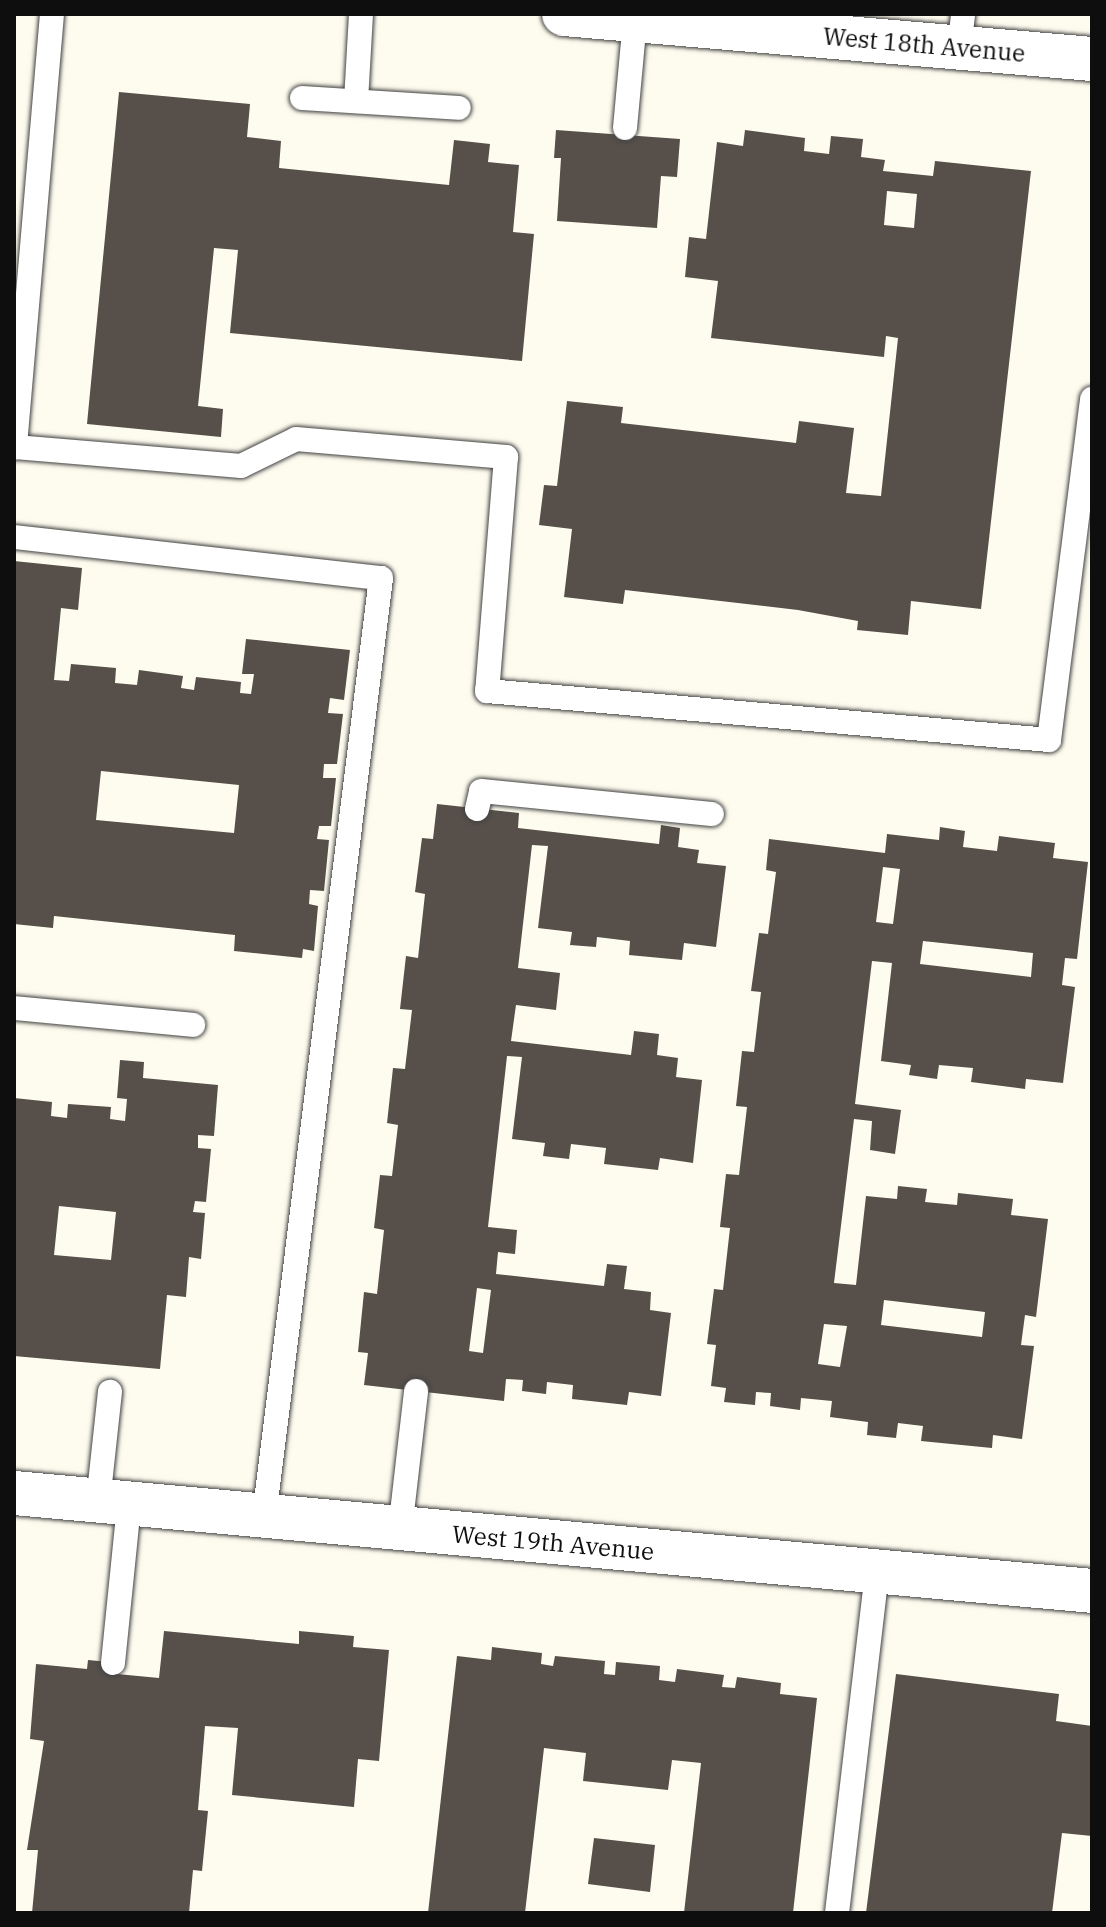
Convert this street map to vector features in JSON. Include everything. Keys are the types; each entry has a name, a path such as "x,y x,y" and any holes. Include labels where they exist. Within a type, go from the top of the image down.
{"street":[{"name":"West 18th Avenue","path":"564,14 635,20 961,31 1092,59"},
{"name":"West 19th Avenue","path":"14,1493 1092,1591"}],"lane":[{"path":"52,14 15,447 241,466 296,439 506,457 487,691 1049,740 1092,399"},
{"path":"356,101 361,14"},
{"path":"625,128 635,20"},
{"path":"302,98 459,108"},
{"path":"14,537 381,578 264,1518"},
{"path":"477,809 481,791 712,814"},
{"path":"14,1008 193,1025"},
{"path":"400,1530 416,1391"},
{"path":"110,1392 113,1663"},
{"path":"837,1913 877,1572"}],"building":[{"path":"119,92 250,104 247,137 281,141 279,168 449,185 454,140 490,144 488,162 519,165 513,232 534,234 522,361 230,333 238,250 214,248 198,406 223,409 221,437 87,424"},
{"path":"556,130 680,139 677,177 661,176 657,228 557,221 561,158 554,158"},
{"path":"745,130 805,138 804,151 829,154 831,136 863,139 861,157 885,160 883,171 933,176 935,161 1031,171 981,609 911,601 908,635 857,630 858,621 798,610 625,590 623,604 564,597 572,529 539,525 544,485 557,486 567,401 623,407 621,423 796,443 799,421 854,428 846,493 881,496 898,338 886,336 884,357 711,338 718,281 685,277 689,237 706,239 717,142 743,146","holes":["887,191 917,194 914,228 884,225"]},
{"path":"14,561 82,568 78,610 61,608 54,680 69,681 71,664 116,668 115,683 137,685 139,670 183,676 181,688 194,690 196,677 241,682 240,693 251,694 254,674 242,674 246,639 350,650 344,700 330,698 328,713 343,714 337,764 324,764 323,778 336,778 331,826 319,826 317,839 329,840 324,891 310,890 309,904 318,906 314,951 303,949 302,958 234,951 235,935 54,916 53,928 14,924","holes":["101,771 239,785 234,833 96,820"]},
{"path":"437,804 519,813 518,828 659,844 661,825 680,828 678,847 699,850 697,863 726,866 716,947 684,943 682,960 629,955 630,941 597,937 596,947 570,945 572,932 538,928 548,846 532,845 518,968 560,973 556,1010 516,1005 511,1041 631,1055 634,1031 659,1034 657,1055 678,1058 676,1077 702,1080 693,1163 660,1158 658,1170 604,1164 606,1148 571,1144 569,1159 543,1156 545,1143 512,1139 522,1057 507,1056 488,1227 517,1230 515,1254 498,1252 496,1274 604,1286 607,1264 627,1266 624,1289 651,1292 650,1310 671,1313 661,1396 629,1392 627,1405 572,1399 573,1385 547,1382 546,1394 522,1391 523,1380 506,1379 504,1401 364,1385 368,1353 358,1352 364,1292 377,1294 384,1230 374,1228 380,1175 392,1176 398,1125 387,1123 393,1068 405,1069 412,1010 400,1009 406,956 418,958 425,894 415,892 422,838 433,839","holes":["477,1288 491,1290 483,1353 469,1351"]},
{"path":"940,827 965,831 963,847 997,851 999,836 1055,843 1053,858 1088,862 1077,959 1065,958 1062,985 1075,987 1063,1083 1026,1079 1025,1089 971,1082 973,1068 939,1065 937,1079 909,1075 911,1065 881,1061 892,963 872,961 855,1104 901,1110 895,1154 870,1150 872,1121 854,1119 834,1283 856,1285 866,1196 897,1199 898,1186 927,1189 925,1202 957,1205 958,1193 1013,1199 1011,1215 1048,1219 1036,1317 1025,1315 1021,1345 1034,1346 1022,1439 993,1435 992,1448 921,1441 923,1426 898,1423 896,1438 867,1435 868,1422 830,1417 832,1401 801,1398 800,1410 770,1406 771,1393 756,1392 755,1405 724,1402 726,1388 711,1386 716,1345 707,1344 714,1289 723,1290 730,1228 720,1227 726,1174 739,1175 747,1107 736,1106 742,1051 754,1052 761,992 751,991 759,933 768,934 776,872 766,870 769,839 885,853 887,834 939,840","holes":["883,867 900,869 893,924 876,922","923,941 1033,953 1031,977 920,964","884,1300 985,1312 982,1337 881,1325","824,1324 847,1326 840,1367 818,1364"]},
{"path":"120,1060 144,1062 143,1078 218,1085 214,1136 198,1135 198,1148 211,1149 206,1202 195,1201 193,1212 205,1213 201,1259 189,1257 186,1297 167,1295 160,1369 14,1356 14,1098 52,1102 51,1116 67,1118 68,1104 111,1107 110,1119 125,1121 127,1099 117,1098","holes":["59,1206 116,1212 111,1260 54,1255"]},
{"path":"164,1631 299,1644 299,1631 354,1636 353,1647 389,1650 379,1761 358,1759 354,1807 232,1795 238,1728 205,1726 198,1810 208,1811 202,1871 193,1870 189,1913 32,1913 38,1850 27,1850 44,1741 30,1739 36,1664 87,1669 88,1660 119,1663 117,1674 159,1678"},
{"path":"492,1647 542,1653 541,1664 553,1666 555,1656 605,1661 604,1674 615,1675 616,1662 660,1666 659,1680 675,1682 677,1669 724,1675 722,1687 735,1688 737,1677 781,1683 780,1694 817,1698 793,1913 684,1913 701,1763 672,1760 668,1790 583,1781 586,1753 544,1748 525,1913 428,1913 457,1656 491,1660"},
{"path":"896,1674 1059,1694 1056,1721 1092,1726 1092,1836 1062,1833 1052,1913 866,1913"},
{"path":"594,1838 655,1845 650,1892 588,1884"}]}
